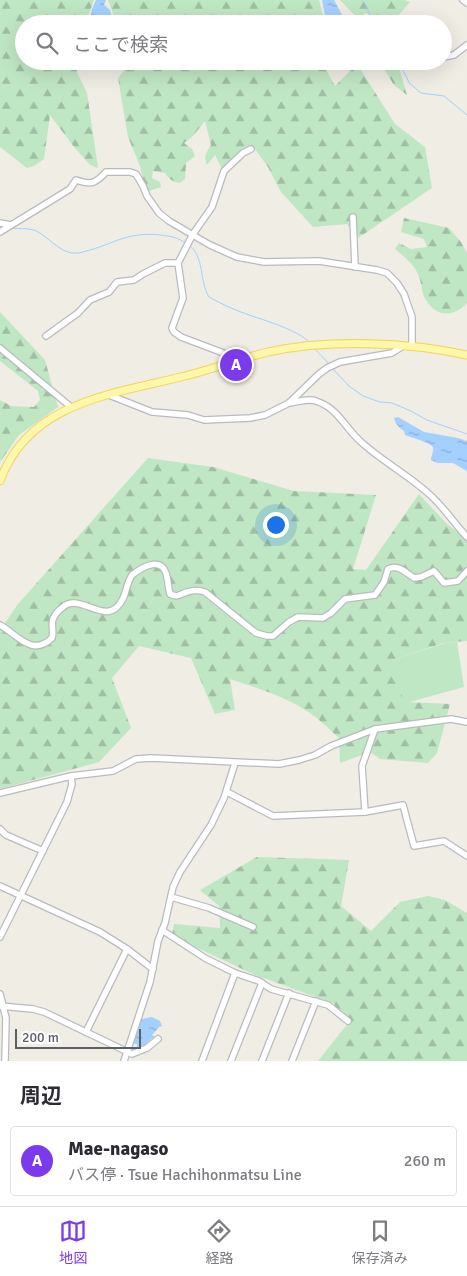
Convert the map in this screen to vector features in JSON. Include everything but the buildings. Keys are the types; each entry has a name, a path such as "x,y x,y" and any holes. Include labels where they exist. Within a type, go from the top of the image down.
{"main road":[{"path":"0,481 11,458 24,441 42,424 71,407 108,395 216,368 269,352 308,347 353,344 412,346 467,355"}],"street":[{"path":"463,0 467,3"},
{"path":"452,55 467,45"},
{"path":"242,360 181,337 174,332 173,323 183,298 178,263 193,234 212,207 224,171 250,149"},
{"path":"0,232 70,189 76,180 87,184 98,181 106,172 130,172 139,177 146,196 159,213 169,221 225,252 258,262 293,263 319,261 384,271 398,283 404,294 412,316 412,346"},
{"path":"353,217 355,267"},
{"path":"0,223 11,225"},
{"path":"46,336 78,313 90,300 109,292 117,282 134,280 165,263 178,263"},
{"path":"108,395 116,396 152,412 188,415 204,420 250,418 266,415 289,403 326,368 360,357 392,353 403,346"},
{"path":"0,348 71,407"},
{"path":"289,403 311,400 317,401 331,409 342,418 350,431 362,443 433,498 467,537"},
{"path":"0,625 30,646 44,645 52,638 52,625 55,615 66,604 74,602 111,610 117,607 125,595 132,575 149,565 155,564 164,568 170,594 174,596 194,590 205,592 256,633 267,636 273,636 298,617 323,618 349,597 366,597 375,594 384,582 388,569 392,567 398,567 414,578 421,577 434,570 444,583 458,581 467,571"},
{"path":"0,793 71,776 113,771 136,759 192,759 235,763 279,764 299,760 375,729 451,719 467,722"},
{"path":"365,812 362,766 375,729"},
{"path":"124,1061 150,982 156,948 173,887 180,872 211,825 224,798 235,763"},
{"path":"0,937 67,802 72,784 71,776"},
{"path":"229,793 273,816 365,812 403,805 414,846 444,841 467,856"},
{"path":"0,829 6,835 42,851"},
{"path":"0,886 100,932 127,949 153,969"},
{"path":"171,897 209,908 253,927"},
{"path":"162,930 205,958 236,973 262,982 271,989 328,1005 348,1021"},
{"path":"86,1032 127,949"},
{"path":"202,1061 236,973"},
{"path":"231,1061 262,982"},
{"path":"262,1061 289,993"},
{"path":"0,994 6,1018 5,1061"},
{"path":"292,1061 316,1001"},
{"path":"2,1006 44,1012 132,1054 147,1048 158,1039"}],"green space":[{"path":"0,0 94,0 88,15 15,15 15,70 77,70 87,93 98,168 90,165 50,115 44,159 34,166 27,168 0,147"},
{"path":"108,0 319,0 323,15 114,15"},
{"path":"340,0 405,0 410,2 399,15 369,15 365,13 364,15 354,15"},
{"path":"124,70 326,70 335,86 351,70 361,70 395,124 425,147 432,188 358,238 347,224 313,227 281,192 268,167 252,145 222,169 215,155 207,165 205,157 211,145 205,121 193,136 184,143 192,149 195,156 186,163 185,179 178,183 171,180 165,173 153,171 152,178 160,182 161,187 149,191 144,185 140,166 128,137 118,78"},
{"path":"385,70 400,70 407,95 394,85"},
{"path":"404,218 449,228 461,242 467,253 467,303 462,308 451,313 440,313 430,306 424,297 416,270 395,249 399,243 411,249 427,247 424,239 401,232"},
{"path":"0,312 45,360 58,407 19,435 0,462 0,400 11,406 34,407 40,400 38,391 0,361"},
{"path":"148,458 213,467 294,491 376,495 353,569 366,570 419,494 447,524 467,539 467,641 443,643 396,659 406,702 450,704 437,753 428,763 380,759 370,752 340,763 339,738 312,715 294,703 276,695 230,679 235,710 215,714 191,658 139,646 112,678 131,728 99,762 0,789 0,630 18,604"},
{"path":"457,642 464,687 406,703 394,680 396,659 445,643"},
{"path":"257,857 349,860 341,906 371,931 400,902 428,896 445,900 467,913 467,1061 318,1061 349,1022 333,1003 255,975 172,936 174,924 220,928 219,906 200,890"}],"water":[{"path":"96,0 106,0 104,5 110,10 111,15 91,15"},
{"path":"322,0 334,0 342,15 325,15"},
{"path":"398,417 424,432 467,441 467,471 453,463 437,463 431,460 433,447 405,435 394,418"},
{"path":"152,1017 160,1021 162,1026 152,1035 155,1037 145,1045 137,1047 137,1044 132,1043 138,1021"}],"waterway":[{"path":"362,0 370,15"},
{"path":"403,70 410,84 421,93 444,96 467,115"},
{"path":"11,228 34,230 60,248 72,253 89,250 127,237 147,234 176,238 185,243"},
{"path":"189,245 194,250 200,263 204,284 209,297 297,333 310,343"},
{"path":"314,348 330,365"},
{"path":"332,368 349,386 363,396 380,402 392,403 427,420 467,434"}],"place":[{"name":"Mae-nagaso","path":"236,365"}]}
